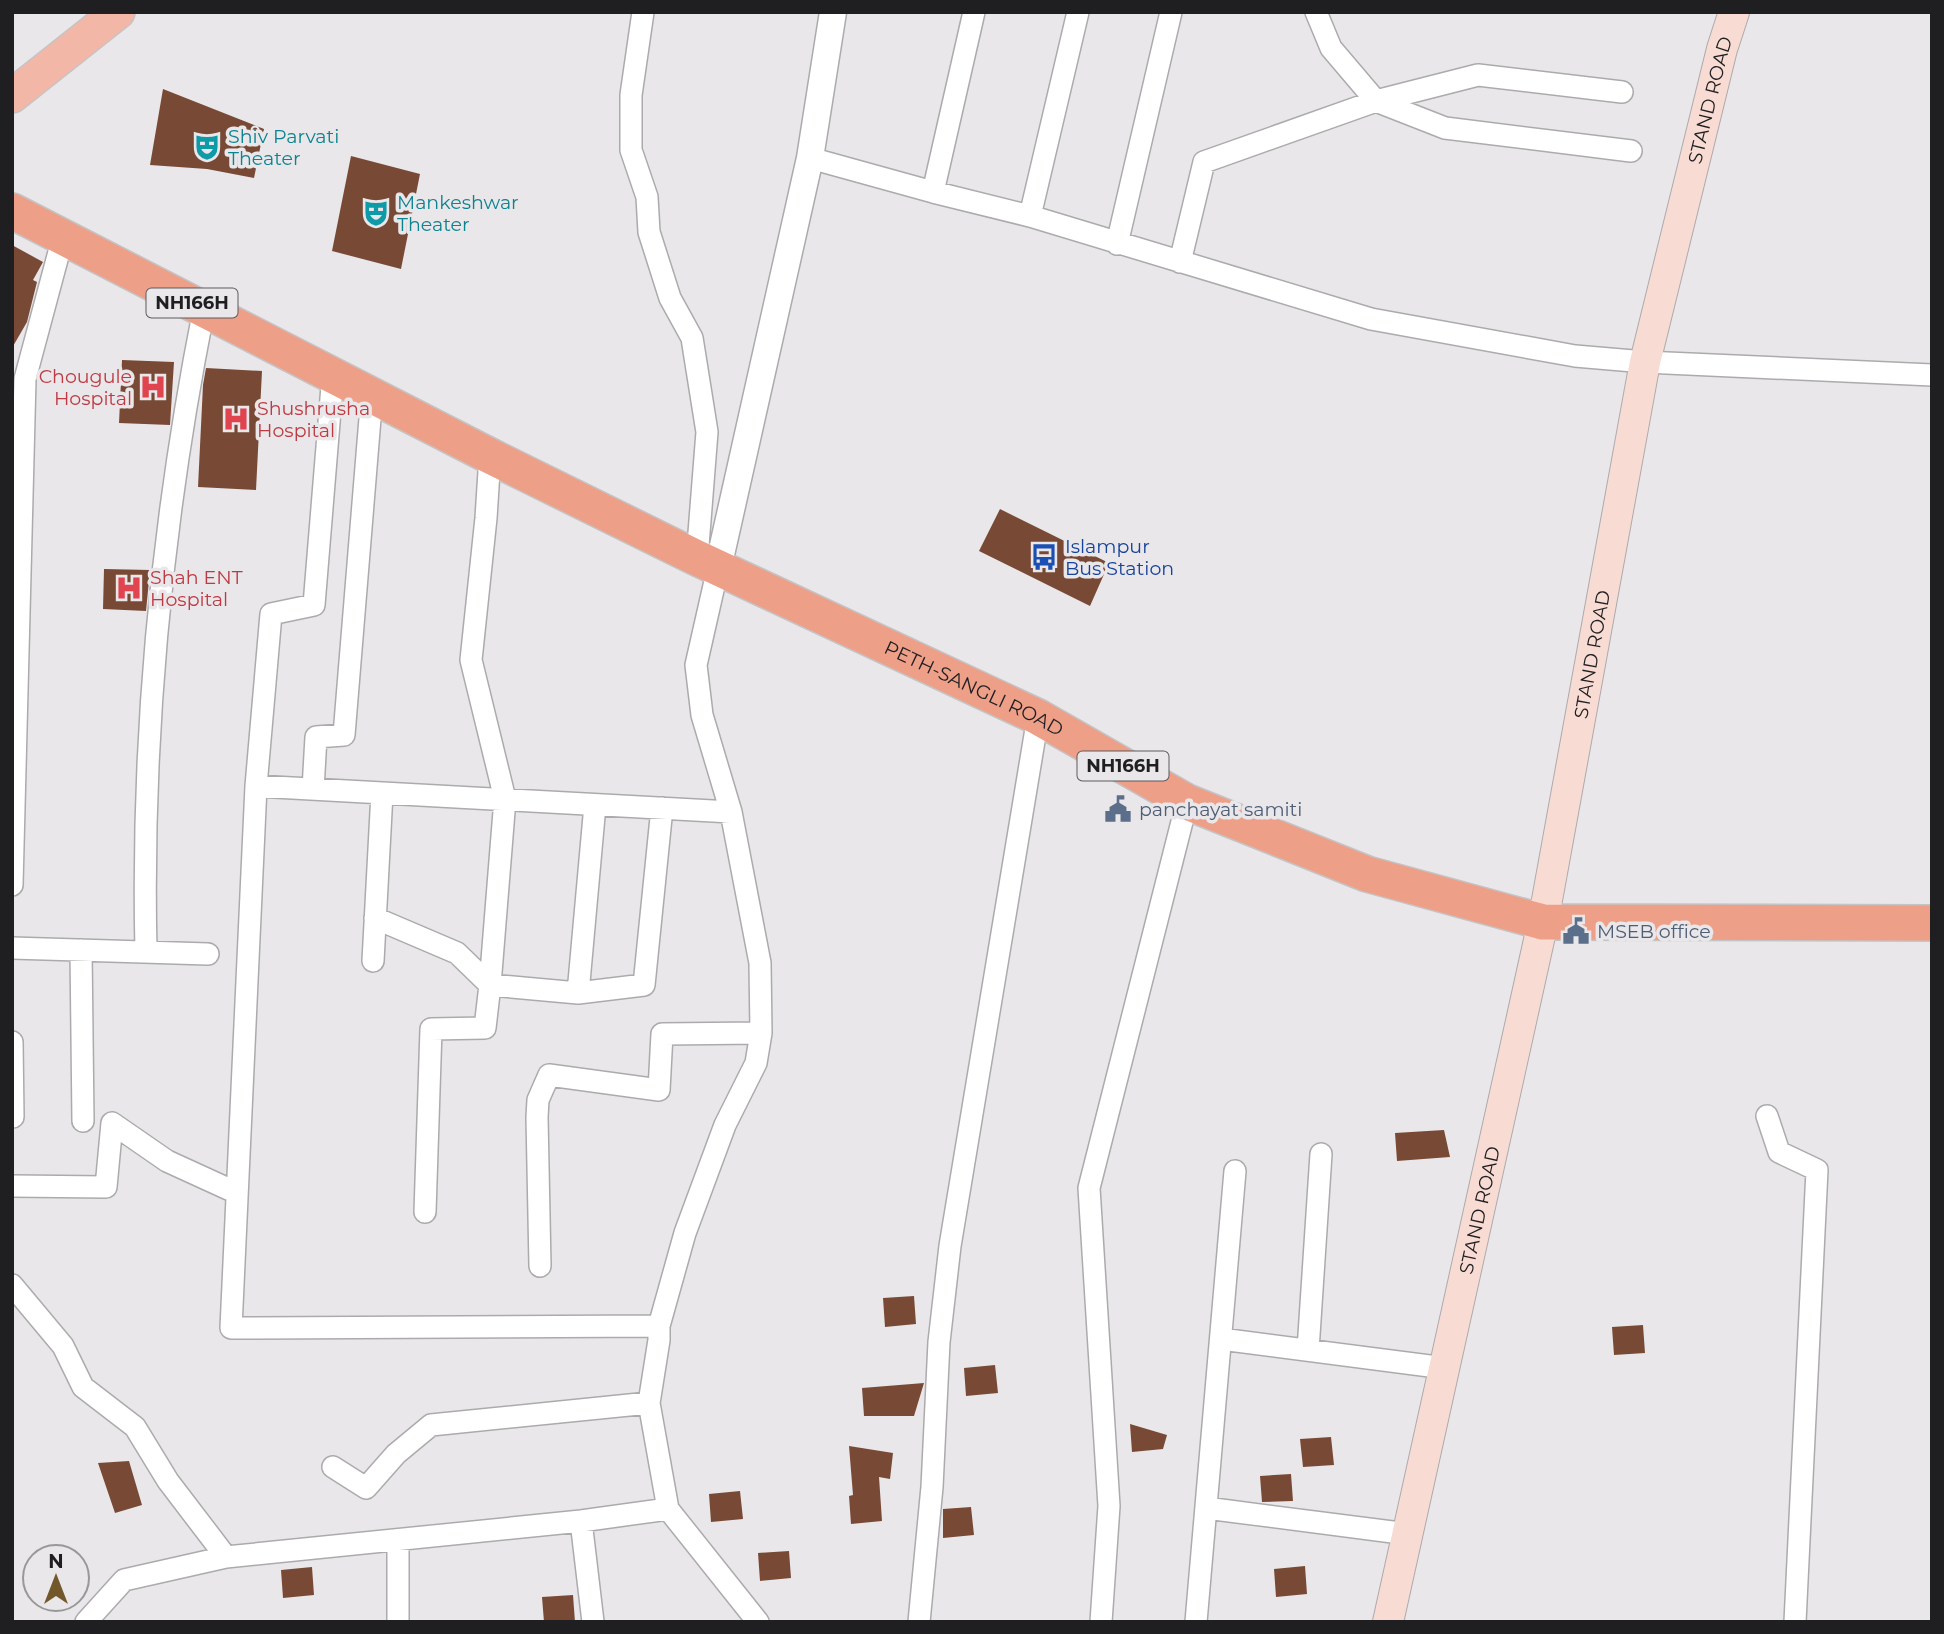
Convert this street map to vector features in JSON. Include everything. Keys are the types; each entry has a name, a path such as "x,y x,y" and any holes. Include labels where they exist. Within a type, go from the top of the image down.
{"highway":[{"name":"NH166H","path":"12,211 372,394"},
{"name":"PETH-SANGLI ROAD","path":"372,394 490,456 708,563 1038,717 1187,802 1367,874 1543,922 1932,923"}],"main road":[{"path":"12,96 118,12"},
{"name":"STAND ROAD","path":"1388,1622 1543,922 1646,362 1722,49 1734,12"}],"street":[{"path":"643,12 631,95 631,150 647,197 649,232 667,287 692,338 707,432 708,563 696,665 702,715 731,812 760,963 761,1033 756,1063 725,1125 685,1233 659,1326 649,1403 668,1509 758,1622"},
{"path":"708,563 810,158 833,12"},
{"path":"933,192 974,12"},
{"path":"1030,216 1078,12"},
{"path":"1117,244 1171,12"},
{"path":"1317,12 1331,48 1376,101 1445,128 1632,151"},
{"path":"1180,262 1204,162 1376,101 1478,75 1622,92"},
{"path":"810,158 1030,216 1371,319 1576,356 1646,362 1932,375"},
{"path":"12,886 19,377 63,237"},
{"path":"146,952 144,867 155,649 179,439 204,309"},
{"path":"333,374 314,605 271,614 256,786 231,1328 659,1326"},
{"path":"313,789 316,737 344,735 372,394"},
{"path":"425,1212 431,1029 485,1028 490,985 505,799 471,660 490,456"},
{"path":"919,1622 932,1487 939,1342 950,1246 1038,717"},
{"path":"256,786 731,812"},
{"path":"373,961 382,793"},
{"path":"1101,1622 1109,1506 1089,1188 1187,802"},
{"path":"578,993 595,805"},
{"path":"375,918 457,953 490,985 578,993 644,985 662,808"},
{"path":"12,947 208,954"},
{"path":"81,950 82,1121"},
{"path":"540,1266 537,1118 538,1100 549,1075 659,1090 662,1034 761,1033"},
{"path":"12,1042 13,1117"},
{"path":"1767,1116 1779,1152 1817,1170 1795,1622"},
{"path":"12,1185 106,1187 112,1123 167,1161 237,1193"},
{"path":"1308,1350 1321,1154"},
{"path":"1196,1622 1235,1171"},
{"path":"12,1286 63,1346 83,1387 135,1427 168,1481 226,1557"},
{"path":"1221,1339 1445,1368"},
{"path":"333,1468 366,1488 396,1454 431,1425 649,1403"},
{"path":"1206,1508 1408,1534"},
{"path":"86,1622 124,1580 226,1557 581,1521 668,1509"},
{"path":"581,1521 593,1622"},
{"path":"397,1622 398,1540"}],"building":[{"name":"Shiv Parvati Theater","path":"163,89 264,129 254,178 207,169 150,165"},
{"name":"Mankeshwar Theater","path":"351,156 420,174 401,269 332,251"},
{"path":"12,245 43,262 33,280 37,282 27,322 12,348"},
{"path":"122,360 174,362 170,425 119,423"},
{"path":"206,368 262,371 256,490 198,487"},
{"name":"Islampur Bus Station","path":"1000,509 1109,563 1090,606 979,551"},
{"path":"104,569 150,570 146,611 103,609"},
{"path":"1444,1130 1450,1157 1397,1161 1395,1133"},
{"path":"914,1296 916,1324 885,1327 883,1298"},
{"path":"1643,1325 1645,1353 1614,1355 1612,1327"},
{"path":"995,1365 998,1393 966,1396 964,1368"},
{"path":"924,1383 914,1416 864,1416 862,1388"},
{"path":"1130,1424 1167,1435 1163,1449 1132,1452"},
{"path":"1331,1437 1334,1465 1303,1467 1300,1439"},
{"path":"849,1446 893,1453 890,1479 879,1477 882,1521 851,1524 849,1496 853,1495"},
{"path":"129,1461 142,1505 115,1513 98,1463"},
{"path":"1291,1474 1293,1501 1262,1502 1260,1476"},
{"path":"740,1491 743,1519 711,1522 709,1494"},
{"path":"971,1507 974,1535 943,1538 943,1509"},
{"path":"789,1551 791,1578 760,1581 758,1553"},
{"path":"1305,1566 1307,1594 1276,1597 1274,1569"},
{"path":"312,1567 314,1595 283,1598 281,1570"},
{"path":"573,1595 575,1622 544,1622 542,1597"}],"place":[{"name":"Shiv Parvati Theater","path":"207,147"},
{"name":"Mankeshwar Theater","path":"376,213"},
{"name":"Chougule Hospital","path":"153,387"},
{"name":"Shushrusha Hospital","path":"236,419"},
{"name":"Islampur Bus Station","path":"1044,557"},
{"name":"Shah ENT Hospital","path":"129,588"},
{"name":"panchayat samiti","path":"1118,809"},
{"name":"MSEB office","path":"1576,931"}]}
